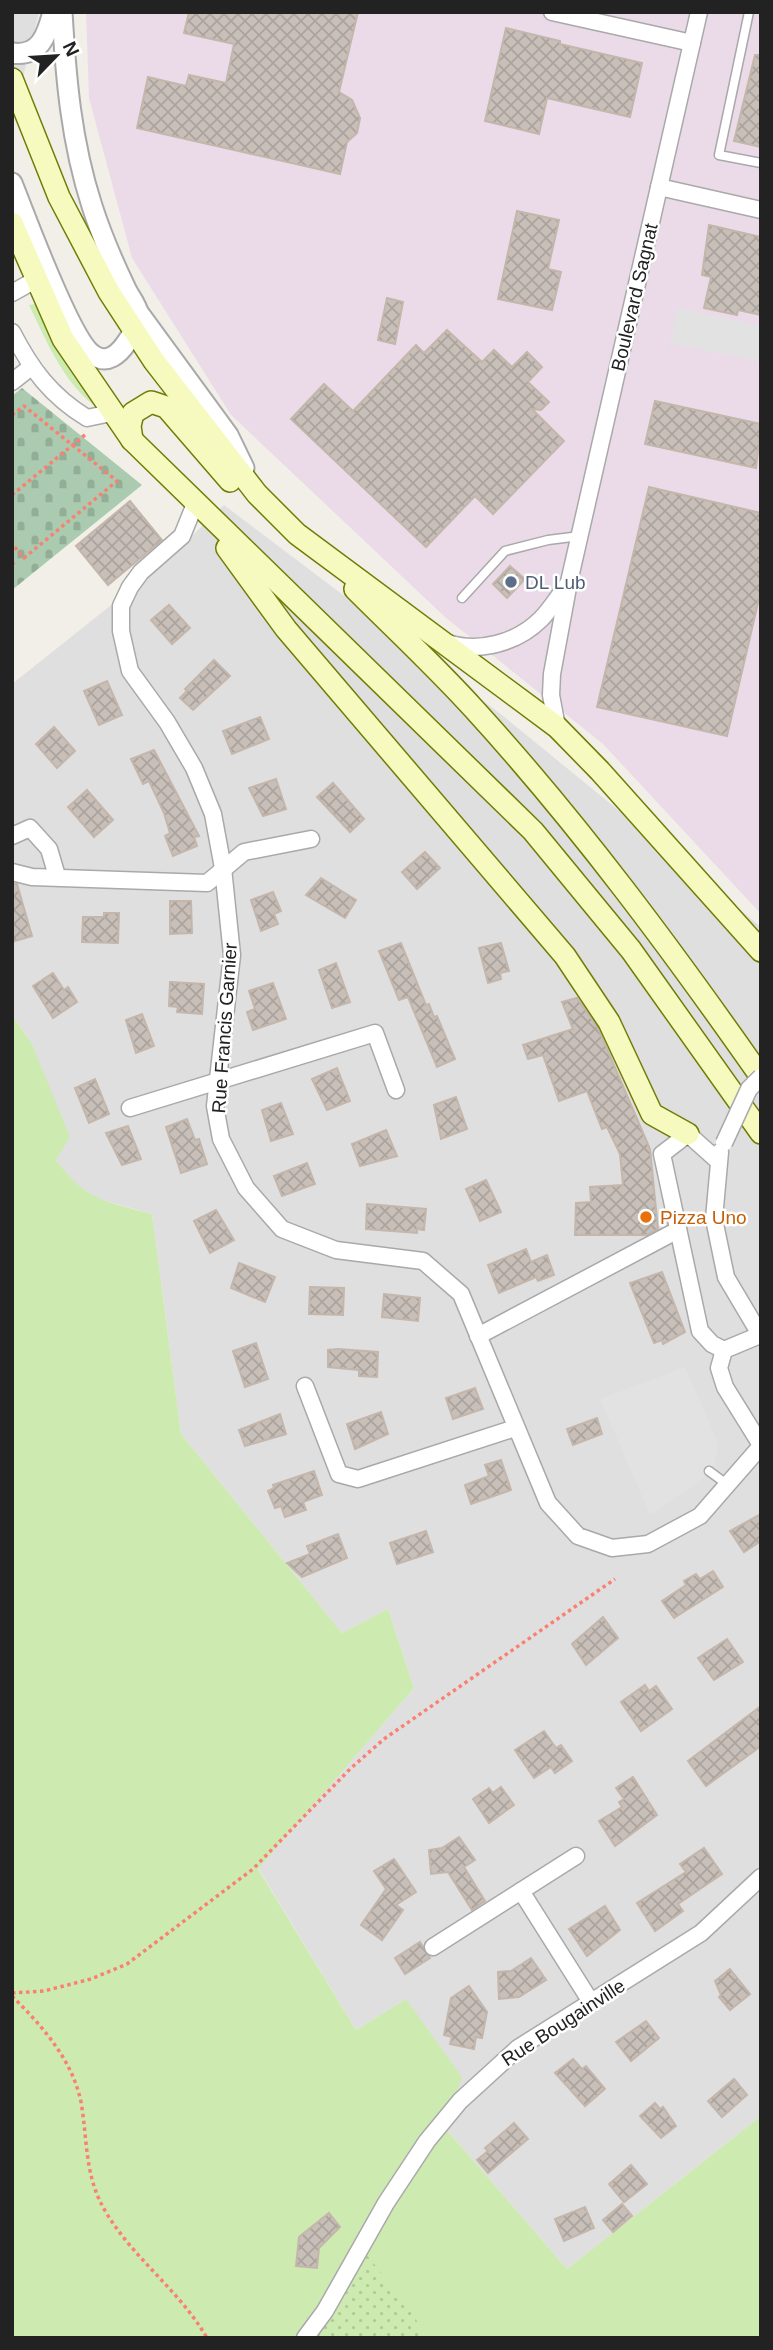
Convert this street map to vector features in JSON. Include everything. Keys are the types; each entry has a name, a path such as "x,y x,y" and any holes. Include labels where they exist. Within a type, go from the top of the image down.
{"main road":[{"path":"12,79 59,197 104,283 136,322 257,494 476,711 593,850 695,984 761,1077"},
{"path":"12,223 64,339 111,413 132,440 195,504 438,735 533,831 631,950 761,1133"},
{"path":"132,440 130,426 133,413 152,402 166,407 249,503 302,537 556,727 600,771 761,951"},
{"path":"195,504 286,629 565,956 609,1022 652,1114 688,1134"}],"street":[{"path":"12,54 22,55 36,50 46,36 53,12"},
{"path":"12,183 55,288 85,349 95,357 106,360 122,350 136,322 82,171 66,90 62,12"},
{"path":"552,12 692,43"},
{"name":"Boulevard Sagnat","path":"556,727 551,695 552,674 569,582 699,12"},
{"path":"659,187 761,210"},
{"path":"12,293 37,279"},
{"path":"12,332 31,367 48,388 87,418 111,413"},
{"path":"12,382 31,367"},
{"name":"Rue Francis Garnier","path":"195,504 182,536 141,572 130,587 121,606 121,631 130,671 167,722 194,768 213,814 223,867 232,955 215,1106 221,1139 246,1188 282,1229 336,1250 423,1261 461,1294 548,1503 578,1536 612,1548 648,1544 700,1516 761,1446"},
{"path":"442,642 467,649 508,641 540,620 569,582"},
{"path":"12,836 30,828 49,849 57,876"},
{"path":"12,872 32,877 207,883 244,852 311,839"},
{"path":"130,1108 375,1032 396,1090"},
{"path":"718,1160 688,1134 662,1154 700,1331 712,1344 724,1350 760,1336 726,1277 714,1219 718,1160 749,1089 761,1077"},
{"path":"478,1336 678,1230"},
{"path":"724,1350 719,1368 735,1406 761,1446"},
{"path":"305,1386 339,1474 358,1479 515,1428"},
{"path":"433,1947 576,1856"},
{"name":"Rue Bougainville","path":"305,2338 325,2311 386,2203 443,2120 498,2064 701,1933 761,1877"},
{"path":"521,1891 592,2001"}],"lane":[{"path":"749,12 719,155 761,163"},
{"path":"462,598 505,551 548,540 580,536"},
{"path":"709,1471 728,1485"}],"path":[{"path":"12,415 24,406 117,481 24,558 12,544"},
{"path":"12,495 86,433 87,418"},
{"path":"12,562 15,566 12,568"},
{"path":"12,1994 44,1991 91,1979 127,1964 253,1869 350,1769 384,1739 615,1579"},
{"path":"12,1994 34,2018 72,2072 81,2102 85,2154 93,2184 106,2213 124,2238 181,2299 207,2338"}],"shaded area":[{"path":"12,12 39,12 12,122"},
{"path":"86,12 761,12 761,914 603,744 445,617 231,415 132,258 89,98"},
{"path":"677,308 761,326 761,362 670,343"},
{"path":"224,505 502,715 761,927 761,2116 567,2269 445,2128 406,1999 356,2030 258,1868 414,1688 388,1609 342,1633 181,1434 152,1214 95,1198 73,1184 56,1160 32,1044 12,1015 12,684 164,563"},
{"path":"685,1367 718,1442 715,1463 703,1479 650,1515 600,1399"}],"green space":[{"path":"35,304 52,338 94,405 73,385 56,360 29,305"},
{"path":"22,388 142,485 12,590 12,396"},
{"path":"12,1015 32,1044 70,1137 56,1160 87,1192 109,1202 152,1214 181,1434 342,1633 388,1609 414,1688 258,1869 356,2030 406,1999 462,2077 445,2128 567,2269 761,2116 761,2338 12,2338"},
{"path":"366,2254 402,2298 428,2338 313,2338 347,2292"}],"building":[{"path":"189,12 358,12 339,92 352,100 360,118 357,133 347,142 340,174 137,128 148,77 186,86 189,75 226,83 234,44 184,33"},
{"path":"506,28 642,63 630,117 547,98 539,134 485,121"},
{"path":"755,55 761,55 761,147 734,141"},
{"path":"517,211 559,220 548,269 561,272 552,310 498,299"},
{"path":"709,225 761,237 761,315 738,310 737,315 704,308 711,277 702,275"},
{"path":"387,298 403,302 395,344 378,340"},
{"path":"447,330 482,362 494,350 512,367 527,352 542,367 528,382 549,402 541,410 532,409 564,441 493,514 475,496 426,547 291,419 324,384 353,411 416,345 424,353"},
{"path":"655,401 761,424 756,468 645,444"},
{"path":"649,487 761,513 761,590 727,736 597,707"},
{"path":"130,501 162,540 108,585 76,546"},
{"path":"510,566 525,579 507,598 493,584"},
{"path":"169,605 190,628 172,644 151,620"},
{"path":"214,660 230,676 193,710 180,698 187,691 185,689"},
{"path":"107,681 122,715 99,725 84,691"},
{"path":"260,717 269,739 232,754 223,731"},
{"path":"54,727 75,751 57,768 36,744"},
{"path":"154,750 199,836 194,837 197,846 173,856 165,836 170,833 164,813 149,781 143,784 131,759"},
{"path":"276,779 286,809 263,816 249,788"},
{"path":"333,783 364,819 350,832 317,797"},
{"path":"87,790 113,820 94,837 68,807"},
{"path":"425,852 440,868 417,889 402,872"},
{"path":"321,878 356,900 345,918 306,895"},
{"path":"12,884 17,884 32,936 12,942"},
{"path":"273,892 281,911 274,914 278,924 261,931 251,900"},
{"path":"170,901 191,901 192,933 170,934"},
{"path":"104,913 119,913 118,943 82,942 83,917 104,917"},
{"path":"401,943 426,1005 429,1004 434,1017 437,1016 455,1059 437,1067 408,997 399,1000 379,951"},
{"path":"501,943 509,971 500,973 501,979 488,983 479,948"},
{"path":"336,963 350,1002 332,1008 319,970"},
{"path":"53,973 64,990 68,987 77,1002 53,1018 33,986"},
{"path":"170,982 204,984 202,1014 177,1012 178,1007 169,1006"},
{"path":"273,983 286,1019 253,1030 247,1012 255,1009 249,991"},
{"path":"577,998 598,1028 650,1149 658,1229 647,1235 575,1235 576,1203 591,1202 590,1187 623,1185 620,1154 607,1127 602,1129 587,1091 559,1101 543,1055 528,1059 523,1045 573,1029 562,1002"},
{"path":"142,1014 154,1046 136,1053 126,1020"},
{"path":"337,1068 350,1101 327,1110 312,1079"},
{"path":"95,1079 109,1114 89,1123 75,1088"},
{"path":"456,1097 467,1129 441,1139 434,1105"},
{"path":"281,1103 293,1134 271,1141 262,1110"},
{"path":"187,1119 195,1140 199,1139 207,1164 181,1173 166,1127"},
{"path":"128,1126 141,1159 122,1165 106,1133"},
{"path":"386,1130 397,1156 360,1166 352,1144"},
{"path":"307,1163 315,1184 282,1196 274,1176"},
{"path":"486,1180 501,1212 480,1221 466,1189"},
{"path":"367,1204 426,1209 424,1230 417,1229 417,1233 366,1229"},
{"path":"216,1210 234,1240 210,1253 194,1221"},
{"path":"526,1249 531,1262 547,1255 554,1275 538,1281 536,1277 499,1293 488,1265"},
{"path":"239,1263 275,1277 265,1302 231,1288"},
{"path":"662,1272 685,1332 663,1344 662,1340 654,1343 630,1283"},
{"path":"310,1287 344,1288 343,1315 309,1314"},
{"path":"384,1294 420,1298 418,1321 382,1317"},
{"path":"256,1343 268,1379 245,1387 233,1351"},
{"path":"328,1350 378,1352 377,1377 359,1376 359,1370 328,1367"},
{"path":"475,1388 483,1409 453,1419 446,1398"},
{"path":"381,1412 388,1434 355,1449 347,1424"},
{"path":"280,1414 286,1434 245,1446 239,1430"},
{"path":"597,1418 602,1434 573,1445 567,1429"},
{"path":"501,1460 511,1490 471,1504 465,1485 489,1476 485,1465"},
{"path":"314,1471 322,1495 303,1502 306,1510 285,1517 281,1506 275,1508 268,1491 274,1488 273,1485"},
{"path":"761,1514 761,1541 744,1552 730,1531"},
{"path":"426,1531 433,1552 397,1564 390,1543"},
{"path":"338,1534 347,1558 302,1577 287,1563 310,1554 307,1546"},
{"path":"713,1571 723,1587 674,1618 662,1601 686,1585 684,1581 696,1574 700,1579"},
{"path":"603,1617 618,1638 586,1665 572,1644"},
{"path":"727,1639 743,1662 714,1680 698,1658"},
{"path":"645,1685 649,1691 656,1686 672,1709 641,1731 621,1702"},
{"path":"761,1706 761,1746 706,1786 688,1761"},
{"path":"544,1731 556,1748 561,1745 572,1761 555,1773 551,1767 534,1778 515,1750"},
{"path":"633,1777 657,1815 615,1846 599,1821 622,1807 619,1802 624,1799 616,1788"},
{"path":"501,1787 514,1805 489,1823 473,1799 489,1788 493,1793"},
{"path":"459,1837 475,1860 464,1867 485,1901 472,1910 448,1872 431,1874 429,1850 442,1848"},
{"path":"704,1848 722,1874 678,1904 683,1911 655,1931 637,1903 686,1872 680,1864"},
{"path":"394,1859 416,1892 396,1905 403,1910 382,1940 361,1925 386,1889 374,1871"},
{"path":"605,1906 620,1930 587,1956 569,1929"},
{"path":"420,1942 430,1958 405,1974 395,1958"},
{"path":"531,1958 546,1980 519,1997 499,1999 498,1972 511,1971"},
{"path":"730,1969 750,1994 730,2010 719,1997 721,1995 715,1981"},
{"path":"469,1986 487,2012 482,2038 476,2037 474,2049 450,2044 452,2037 444,2035 451,1998"},
{"path":"646,2021 659,2038 631,2061 616,2042"},
{"path":"573,2059 582,2069 586,2066 605,2089 585,2106 555,2073"},
{"path":"734,2079 747,2095 722,2117 708,2101"},
{"path":"655,2103 660,2109 663,2107 676,2126 661,2138 640,2116"},
{"path":"514,2123 528,2139 488,2173 477,2160 488,2151 485,2148"},
{"path":"631,2165 647,2184 624,2202 609,2184"},
{"path":"622,2204 632,2216 613,2232 603,2220"},
{"path":"585,2207 594,2228 564,2241 555,2219"},
{"path":"329,2213 340,2227 319,2248 317,2268 296,2266 299,2237"}],"place":[{"name":"DL Lub","path":"511,582"},
{"name":"Pizza Uno","path":"646,1217"}]}
